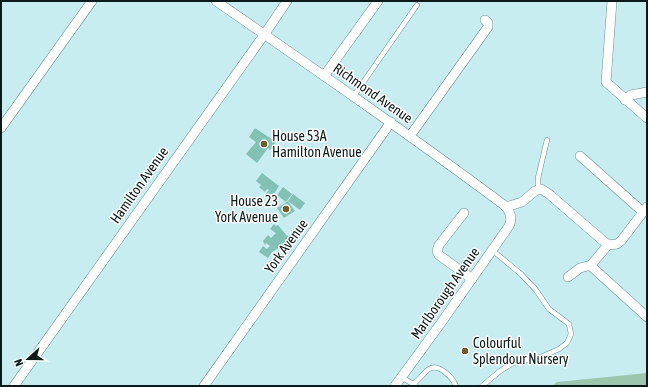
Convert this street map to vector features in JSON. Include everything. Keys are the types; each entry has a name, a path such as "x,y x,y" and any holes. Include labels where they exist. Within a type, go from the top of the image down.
{"street":[{"path":"1,128 92,1"},
{"name":"Richmond Avenue","path":"216,1 391,122 508,210"},
{"name":"Hamilton Avenue","path":"14,386 287,1"},
{"path":"324,76 378,1"},
{"path":"612,1 606,82 647,118"},
{"path":"410,136 488,27 488,23 485,20"},
{"path":"625,100 631,95 647,92"},
{"name":"York Avenue","path":"204,386 391,122"},
{"path":"568,277 580,268 592,265 608,245 620,242 645,210 580,156"},
{"path":"508,210 522,202 532,192 541,189 549,194 608,245"},
{"name":"Marlborough Avenue","path":"395,386 509,226 511,221 508,210"},
{"path":"464,213 438,245 436,252 438,255 472,279"},
{"path":"592,265 592,267 647,317"}],"lane":[{"path":"353,97 417,6"},
{"path":"538,190 538,178 547,140"},
{"path":"482,386 500,371 513,363 541,357 559,349 567,343 571,334 569,324 554,314 536,290 521,274 492,250"},
{"path":"401,377 415,385 426,371 433,367 448,374 454,380 456,386"}],"green space":[{"path":"647,373 647,386 552,386 557,382"}],"building":[{"name":"House 53A Hamilton Avenue","path":"255,128 276,142 270,150 268,148 257,163 246,154 256,142 249,137"},
{"path":"262,173 279,186 272,197 266,193 269,190 267,189 265,192 259,187 261,185 256,181"},
{"path":"283,187 292,194 286,202 277,195"},
{"path":"293,194 305,203 300,210 288,201"},
{"name":"House 23 York Avenue","path":"288,201 295,211 284,218 277,208"},
{"path":"274,224 276,226 278,225 287,236 288,235 293,240 287,247 282,243 280,247 272,252 268,258 259,252 263,246 267,249 270,246 266,243 265,245 263,241 268,235 271,238 276,233 270,229"}],"place":[{"name":"House 53A Hamilton Avenue","path":"264,144"},
{"name":"House 23 York Avenue","path":"286,209"},
{"name":"Colourful Splendour Nursery","path":"465,351"}]}
